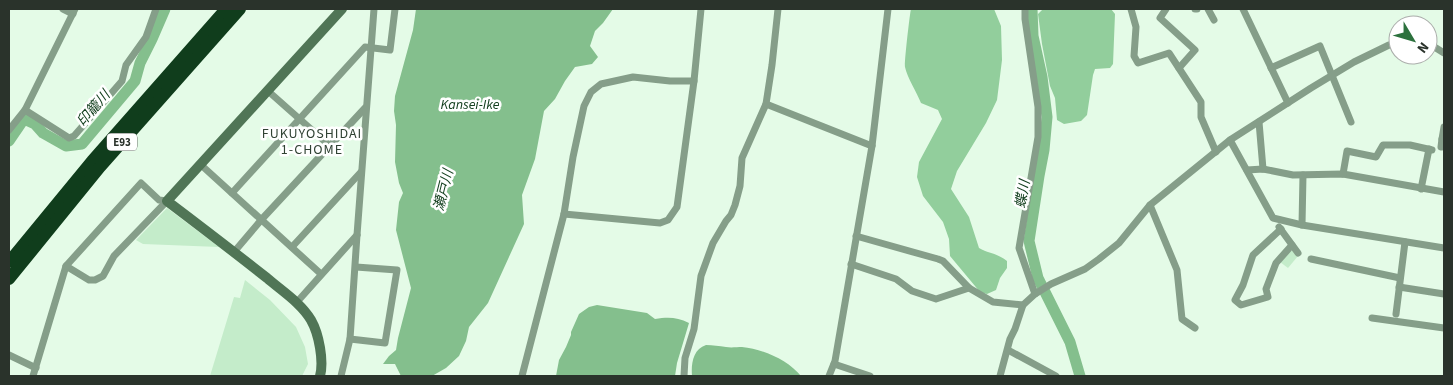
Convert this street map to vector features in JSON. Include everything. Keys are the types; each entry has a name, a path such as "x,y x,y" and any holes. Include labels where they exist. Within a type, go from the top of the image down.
{"highway":[{"name":"E93","path":"9,262 92,161 226,9"},
{"name":"E93","path":"9,279 100,167 240,9"}],"street":[{"path":"9,130 25,110 74,11 63,9"},
{"path":"25,110 69,138 74,136 122,81 126,65 146,37 156,9"},
{"path":"66,266 89,280 96,280 103,276 114,256 167,201 342,9"},
{"path":"341,376 350,339 374,9"},
{"path":"232,193 365,47 390,50 395,9"},
{"path":"564,214 660,223 668,220 677,207 694,81 701,9"},
{"path":"684,376 685,358 694,329 701,276 713,243 735,206 740,186 742,158 766,104 778,9"},
{"path":"829,376 834,364 872,146 888,9"},
{"path":"1025,9 1038,108 1038,137 1020,248 1035,294"},
{"path":"1131,9 1136,27 1134,56 1138,63 1170,53 1201,102 1201,117 1216,152"},
{"path":"1166,9 1160,18 1195,50 1179,68"},
{"path":"1208,9 1214,20"},
{"path":"1243,9 1288,103"},
{"path":"1271,68 1320,46 1351,122"},
{"path":"1000,376 1010,339 1023,305 1035,294 1051,284 1085,269 1099,259 1119,243 1150,205 1230,140 1332,76 1388,46"},
{"path":"522,376 564,214 576,140 584,106 591,92 601,84 633,77 670,81 694,81"},
{"path":"268,91 330,146"},
{"path":"766,104 872,146"},
{"path":"234,252 262,219 366,108"},
{"path":"1259,122 1263,170"},
{"path":"1441,147 1444,127"},
{"path":"1230,140 1273,218 1298,253"},
{"path":"1343,174 1347,151 1376,157 1383,145 1410,145 1431,149 1421,189"},
{"path":"200,164 321,274"},
{"path":"1247,170 1303,175 1343,174 1444,192"},
{"path":"292,247 361,171"},
{"path":"1302,225 1303,175"},
{"path":"33,376 66,266 141,183 159,200 167,201 297,302 311,321 319,343 322,369 320,376"},
{"path":"1150,205 1177,270 1182,319 1195,328"},
{"path":"1273,218 1302,225 1444,248"},
{"path":"1281,229 1254,255 1243,285 1235,300 1241,305 1268,297 1266,289 1276,263 1292,244"},
{"path":"297,302 357,235"},
{"path":"856,236 938,258 969,288 993,302 1023,305"},
{"path":"1396,314 1405,242"},
{"path":"1312,259 1400,278"},
{"path":"851,264 896,279 912,291 936,299 969,288"},
{"path":"350,339 385,342 397,270 356,267"},
{"path":"1399,287 1444,294"},
{"path":"1372,318 1419,323 1444,328"},
{"path":"1008,350 1056,376"},
{"path":"9,355 36,368"},
{"path":"834,364 870,376"}],"shaded area":[{"path":"911,9 994,9 1001,26 1002,60 997,100 986,123 957,171 951,189 969,217 979,248 1000,256 1007,261 1007,268 1000,278 996,290 987,294 980,292 950,256 949,239 943,222 923,196 917,177 919,162 942,119 938,110 921,103 906,71 905,57"},
{"path":"1043,9 1111,9 1115,14 1113,64 1110,68 1095,69 1087,115 1081,121 1064,124 1057,120 1055,98 1050,86 1038,14"},
{"path":"167,208 219,247 143,244 136,240"},
{"path":"1289,251 1293,251 1298,256 1288,268 1280,262"},
{"path":"245,280 270,300 296,327 305,347 308,364 302,376 210,376 234,297 240,298"}],"water":[{"name":"Kansei-Ike","path":"416,9 613,9 595,31 590,46 598,57 592,64 575,67 555,99 544,111 535,159 522,195 524,224 488,303 469,327 466,341 459,356 446,368 432,376 401,376 395,364 383,364 396,350 411,288 396,230 399,202 403,193 395,162 396,125 394,111 395,96 413,30"},
{"path":"597,305 647,313 655,319 672,318 689,323 675,376 556,376 559,360 579,314 589,307"},
{"path":"706,345 758,350 782,360 801,376 692,376 692,367 696,353"}],"waterway":[{"name":"印籠川","path":"9,141 24,119 35,124 43,133 66,146 82,144 135,81 140,63 165,9"},
{"name":"蝶川","path":"1032,9 1033,36 1042,77 1047,117 1044,150 1029,241 1038,278 1070,342 1080,376"}],"district":[{"name":"FUKUYOSHIDAI 1-CHOME","path":"312,142"}],"water label":[{"name":"瀬戸川","path":"443,190"}]}
